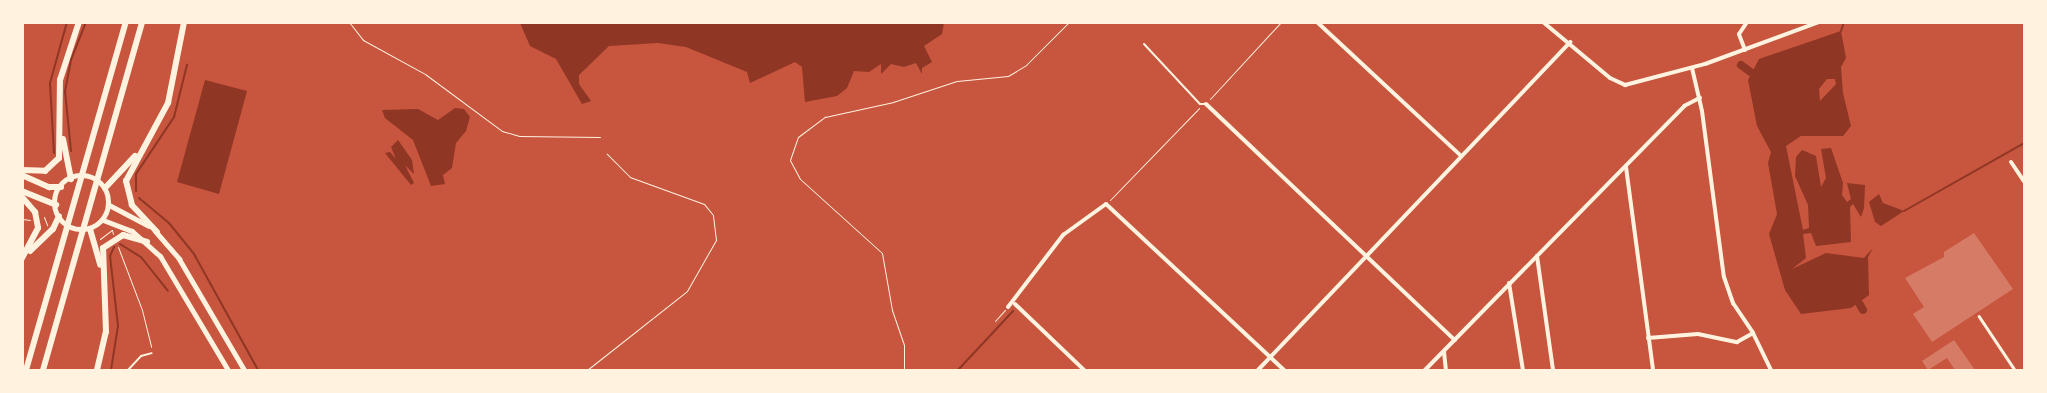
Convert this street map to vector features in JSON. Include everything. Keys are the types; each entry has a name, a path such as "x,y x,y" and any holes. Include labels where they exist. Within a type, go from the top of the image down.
{"highway":[{"path":"22,170 41,172 55,164 61,151 59,126 62,65 79,22"},
{"path":"26,370 126,22"},
{"path":"44,370 142,22"},
{"path":"157,232 132,205 126,187 128,172 168,103 184,22"},
{"path":"59,126 71,179"},
{"path":"104,188 143,149"},
{"path":"22,196 35,212 38,228 22,259"},
{"path":"22,259 53,229 59,216"},
{"path":"90,229 104,280"},
{"path":"97,370 106,332 103,248 113,234 130,236 147,242"}],"main road":[{"path":"22,175 49,187 61,187"},
{"path":"86,176 104,188 109,205 103,220 90,229 69,226 59,216 56,205 61,187 71,179 86,176"},
{"path":"22,192 56,205"},
{"path":"109,205 157,232 179,259 244,370"},
{"path":"103,220 147,242 170,271 228,370"}],"street":[{"path":"1318,22 1461,156"},
{"path":"1543,22 1570,42 1610,78 1625,85 1692,68 1819,22"},
{"path":"1745,50 1740,34 1747,22"},
{"path":"1258,370 1570,42"},
{"path":"1692,68 1700,98 1724,277 1733,302 1753,333 1771,370"},
{"path":"1425,370 1684,106 1700,98"},
{"path":"1206,104 1455,340"},
{"path":"2011,162 2024,181"},
{"path":"1626,167 1653,370"},
{"path":"1008,307 1015,304 1063,235 1106,204 1284,370"},
{"path":"1537,256 1553,370"},
{"path":"1509,283 1523,370"},
{"path":"1015,304 1084,370"},
{"path":"1979,316 2015,370"},
{"path":"1648,338 1698,334 1737,342 1753,333"},
{"path":"1444,352 1446,370"}],"lane":[{"path":"1144,44 1200,104 1206,104"},
{"path":"128,370 141,356 152,353"}],"path":[{"path":"349,22 377,49 424,74 502,131 519,136 600,137"},
{"path":"904,370 904,345 892,310 882,253 800,179 790,160 798,137 824,117 893,102 957,81 1008,76 1026,65 1069,22"},
{"path":"1106,204 1206,104 1282,22"},
{"path":"588,370 687,291 716,240 713,215 704,204 630,177 607,154"},
{"path":"113,234 142,310 152,353"},
{"path":"995,321 1008,307"}],"shaded area":[{"path":"520,23 944,23 942,34 924,46 932,62 922,68 922,74 916,63 904,67 891,64 881,74 881,64 869,72 854,71 847,88 837,96 805,102 802,67 795,62 750,83 747,72 686,47 658,43 609,46 579,75 579,84 591,101 582,104 556,59 530,46"},
{"path":"1841,31 1846,58 1841,67 1843,93 1851,126 1843,136 1801,136 1786,146 1803,230 1809,228 1808,205 1795,176 1796,157 1802,150 1816,156 1821,187 1826,178 1821,149 1831,148 1843,183 1842,195 1847,202 1851,199 1847,183 1865,185 1864,208 1861,217 1853,204 1850,207 1851,242 1816,246 1811,233 1803,234 1806,258 1792,269 1826,253 1864,258 1873,248 1868,257 1869,295 1851,308 1801,314 1785,290 1769,234 1777,214 1768,163 1771,152 1757,126 1748,80 1759,59","holes":["1827,79 1835,79 1836,84 1820,101 1819,89"]},
{"path":"205,80 247,91 219,194 177,182"},
{"path":"455,108 464,109 470,117 466,131 456,143 452,168 443,175 445,184 431,186 413,140 385,118 382,110 418,109 438,120"},
{"path":"398,140 412,160 414,174 405,165 414,183 411,185 385,153 390,152 396,159 391,147"},
{"path":"1879,194 1883,203 1904,211 1881,226 1875,222 1869,202"}],"building":[{"path":"1974,233 2013,289 1932,342 1913,314 1924,307 1905,278 1944,257 1944,252"},
{"path":"1954,340 1975,370 1955,370 1947,358 1928,370 1922,361"}],"waterway":[{"path":"54,153 50,83 67,22"},
{"path":"71,151 65,91 71,60 86,22"},
{"path":"1841,31 1844,22"},
{"path":"136,191 136,174 174,117 187,65"},
{"path":"1741,65 1752,73"},
{"path":"1904,211 2024,143"},
{"path":"139,198 169,223 194,254 258,370"},
{"path":"120,244 141,257 168,291"},
{"path":"111,370 118,326 110,256 114,247"},
{"path":"1859,303 1863,310"},
{"path":"958,370 1013,311"}]}
